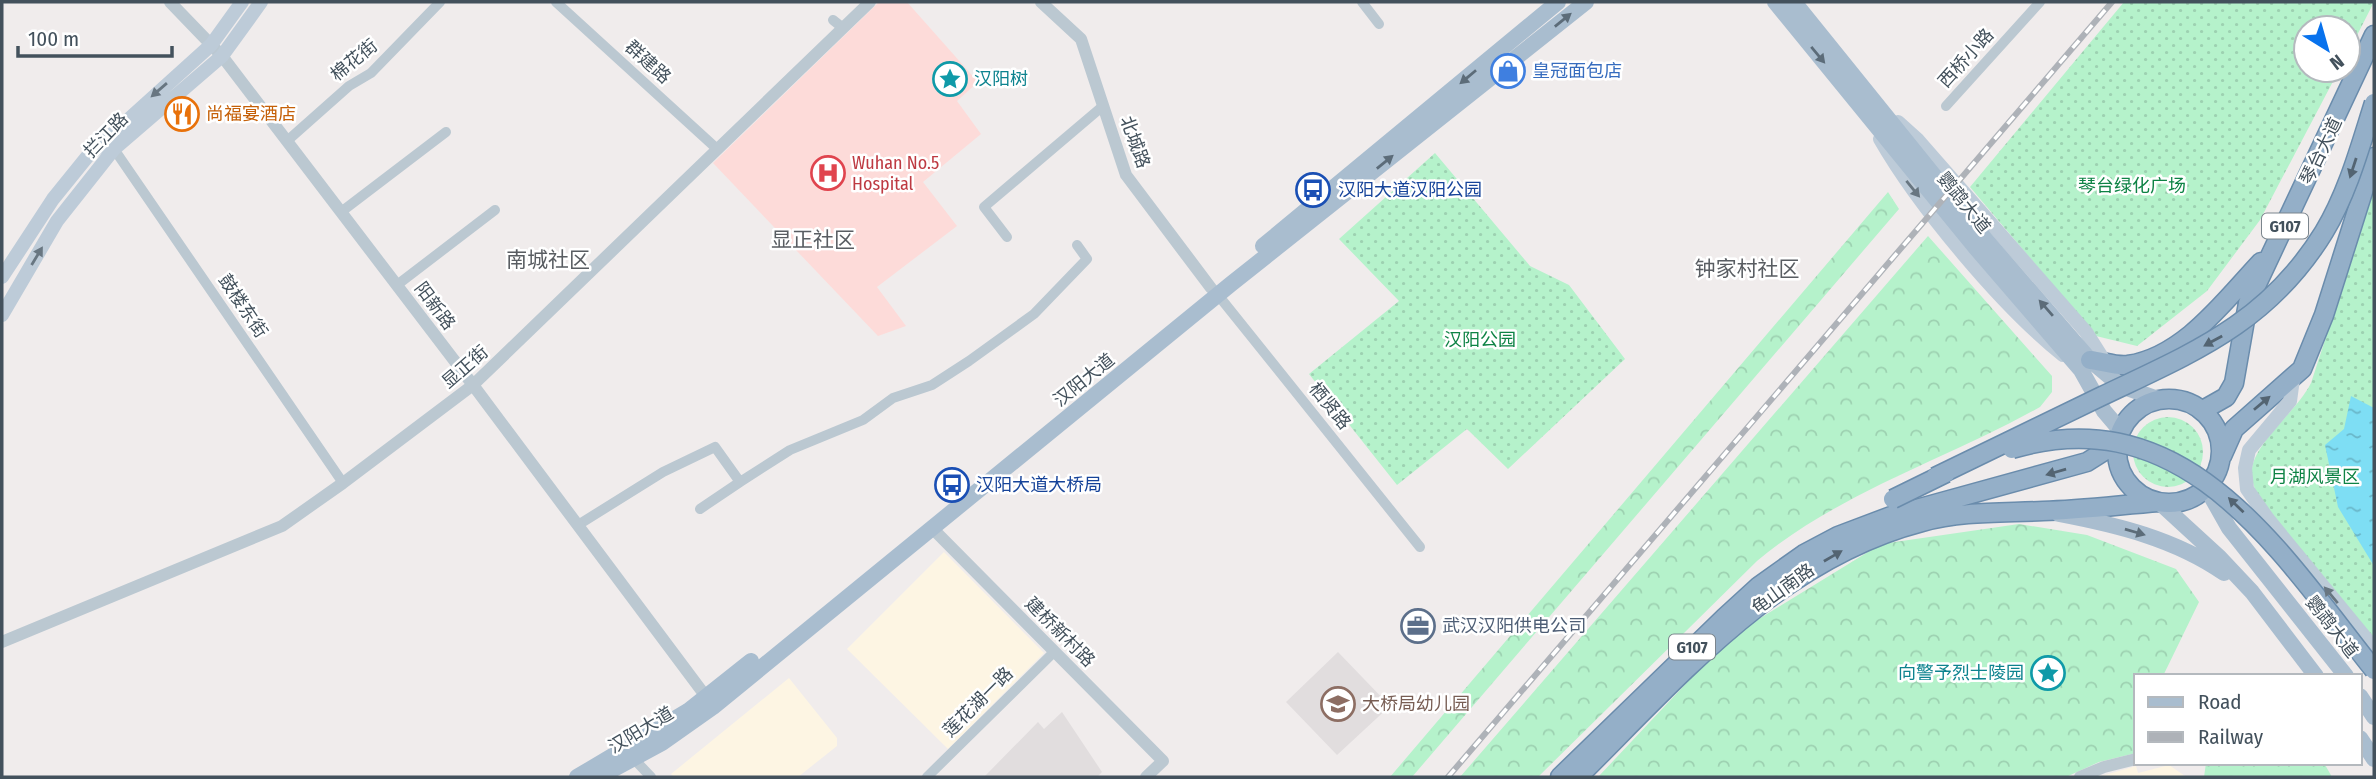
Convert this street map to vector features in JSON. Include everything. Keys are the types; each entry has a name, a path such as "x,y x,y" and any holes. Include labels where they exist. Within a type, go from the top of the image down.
{"highway":[{"name":"琴台大道","path":"2203,410 2225,397 2234,383 2248,303 2374,36"},
{"path":"1838,536 1893,499 2180,359 2245,321 2278,291 2324,232 2349,180 2374,103"},
{"path":"2213,480 2235,429 2302,369 2324,314 2374,157"},
{"path":"2092,364 2125,366 2141,362 2182,340 2224,303 2275,247"},
{"path":"2158,399 2182,400 2203,410 2214,423 2221,439 2222,456"},
{"name":"G107","path":"1838,536 1926,505 2087,463 2119,437 2136,410 2158,399"},
{"path":"2119,437 2119,467 2131,487 2144,497 2159,502"},
{"path":"1935,477 1991,455 2059,438 2092,438 2119,442 2171,460 2200,476 2236,504 2374,670"},
{"name":"G107","path":"2045,511 2189,500 2213,480"},
{"name":"龟山南路","path":"1578,777 1738,623 1826,559 1875,536 1923,521 1997,511 2045,511"},
{"name":"龟山南路","path":"1560,777 1759,586 1804,554 1838,536"}],"main road":[{"name":"拦江路","path":"2,277 53,199 102,141 211,45 242,2"},
{"name":"拦江路","path":"2,315 57,221 114,149 222,56 261,2"},
{"name":"汉阳大道","path":"599,777 633,758 709,702 932,528 1558,2"},
{"name":"汉阳大道","path":"577,777 688,711 709,702 1215,291 1586,2"},
{"name":"鹦鹉大道","path":"1775,2 1870,106 2092,364 2121,386 2158,399"},
{"name":"鹦鹉大道","path":"1794,2 1870,106"},
{"path":"1870,106 1900,173 1973,263 2040,337 2092,364"},
{"name":"鹦鹉大道","path":"2092,364 2104,411 2119,437"},
{"path":"2293,379 2290,401 2249,450 2245,468 2247,489 2268,519 2374,648"},
{"name":"鹦鹉大道","path":"2213,480 2212,498 2218,512 2241,546 2344,674"},
{"path":"2159,502 2220,558 2252,592 2314,674"},
{"path":"2045,511 2097,521 2182,548 2252,592"},
{"path":"2362,699 2374,717"},
{"path":"2362,741 2374,759"}],"street":[{"name":"阳新路","path":"170,2 222,56 473,385 709,702"},
{"name":"棉花街","path":"286,141 349,86 371,73 440,2"},
{"name":"群建路","path":"556,2 716,148"},
{"name":"显正街","path":"2,642 282,526 343,483 473,385 679,189 838,24 870,2"},
{"name":"北城路","path":"1041,2 1081,38 1125,175 1215,291"},
{"path":"1362,2 1379,23"},
{"name":"西桥小路","path":"1946,106 2040,2"},
{"path":"1007,237 984,207 1103,106"},
{"path":"341,212 446,132"},
{"name":"鼓楼东街","path":"114,149 343,483"},
{"path":"397,285 495,210"},
{"path":"700,509 790,450 863,420 893,398 932,385 970,361 1034,314 1071,277 1087,259 1077,246"},
{"name":"栖贤路","path":"1215,291 1420,547"},
{"path":"578,525 663,472 715,447 740,482"},
{"name":"建桥新村路","path":"932,528 1163,761 1146,777"},
{"name":"莲花湖一路","path":"927,777 1054,652"},
{"path":"633,758 651,777"},
{"path":"2080,777 2104,767 2134,760"}],"shaded area":[{"name":"Wuhan No.5 Hospital","path":"879,2 907,2 978,82 957,101 981,134 923,182 957,226 877,287 906,326 878,336 713,163"},
{"path":"944,552 1044,653 948,749 847,649"},
{"name":"大桥局幼儿园","path":"1338,652 1390,706 1337,755 1286,702"},
{"path":"789,678 837,738 837,746 798,777 674,777 671,774"},
{"path":"1062,712 1102,772 1097,777 984,777 1038,722 1044,729"},
{"path":"2169,765 2185,776 2204,777 2098,777 2136,766 2138,773"}],"green space":[{"name":"琴台绿化广场","path":"2124,2 2374,2 2362,26 2362,14 2292,14 2292,84 2332,84 2260,220 2207,291 2137,346 2096,336 1970,187"},
{"name":"汉阳公园","path":"1435,153 1530,266 1569,285 1625,359 1508,469 1467,429 1397,485 1309,374 1399,301 1339,239"},
{"name":"月湖风景区","path":"2374,190 2374,642 2257,495 2252,468 2261,447 2311,383"},
{"path":"1888,192 1899,209 1412,777 1390,777"},
{"path":"1928,236 2052,376 2052,392 2040,407 1859,495 1789,536 1757,561 1538,777 1460,777"},
{"path":"2168,417 2193,427 2203,452 2193,477 2168,487 2143,477 2133,452 2143,427"},
{"path":"2019,524 2087,535 2176,569 2199,602 2164,674 2134,674 2134,753 2099,762 2066,777 1598,777 1731,636 1881,544"},
{"path":"2206,765 2325,765 2332,777 2204,777"}],"water":[{"path":"2351,396 2374,408 2374,566 2338,507 2325,445 2344,429"}],"railway":[{"path":"1448,777 2112,2"}],"place":[{"name":"皇冠面包店","path":"1508,71"},
{"name":"汉阳树","path":"950,79"},
{"name":"尚福宴酒店","path":"182,114"},
{"name":"Wuhan No.5 Hospital","path":"828,173"},
{"name":"汉阳大道汉阳公园","path":"1313,190"},
{"name":"汉阳大道大桥局","path":"952,485"},
{"name":"武汉汉阳供电公司","path":"1418,626"},
{"name":"向警予烈士陵园","path":"2048,673"},
{"name":"大桥局幼儿园","path":"1338,704"}],"district":[{"name":"显正社区","path":"813,240"},
{"name":"南城社区","path":"548,260"},
{"name":"钟家村社区","path":"1747,269"}]}
